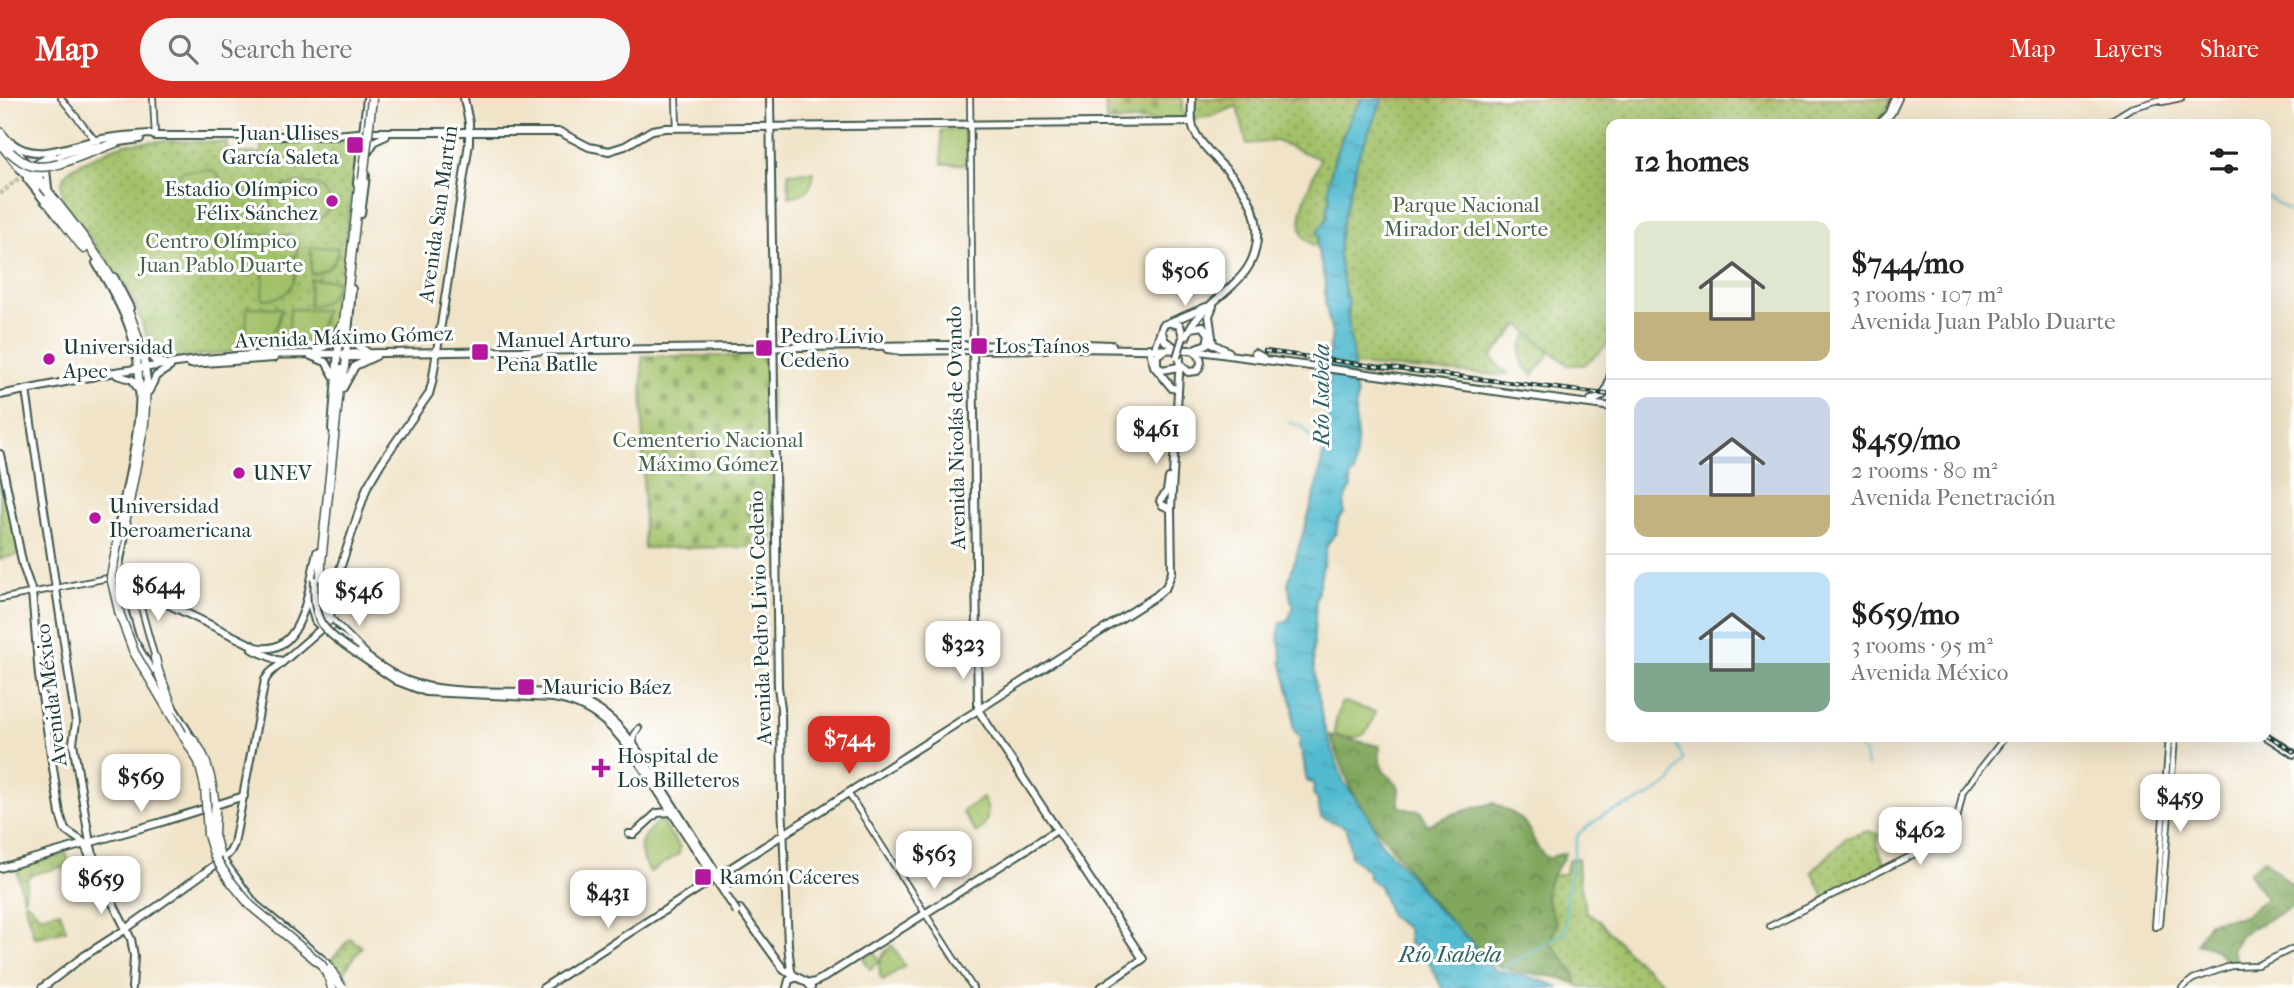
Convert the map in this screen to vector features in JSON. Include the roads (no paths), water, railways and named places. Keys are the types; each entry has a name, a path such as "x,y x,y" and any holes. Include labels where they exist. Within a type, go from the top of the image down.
{"highway":[{"path":"344,341 371,98"},
{"path":"1,138 20,162 39,169 115,143"},
{"path":"1,138 20,168 36,183 85,249 98,262"},
{"path":"1,138 109,279 124,304 139,354"},
{"path":"41,173 52,154"},
{"path":"48,197 85,249"},
{"path":"317,552 340,370 321,562 321,600 327,622"},
{"path":"144,385 144,424 111,574 113,591 131,647 190,745 201,769 205,786 208,835 219,864 251,906 308,954 326,972 335,988"},
{"path":"132,477 135,466"},
{"path":"125,510 115,574 117,592 132,641 201,757 207,779 211,837 219,861 255,906 330,969 335,988"},
{"path":"127,642 136,661 163,700"},
{"path":"155,659 173,709"},
{"path":"188,735 204,756 212,786 214,835 219,861"}],"main road":[{"path":"361,148 371,98"},
{"name":"Avenida San Martín","path":"327,622 339,572 367,486 429,394 470,134 464,98"},
{"name":"Avenida Pedro Livio Cedeño","path":"770,98 778,687 781,708 783,835 789,945 791,971 796,978"},
{"path":"1185,337 1200,316 1247,271 1256,231 1243,194 1198,144 1191,122 1190,98"},
{"path":"341,135 359,129 368,111"},
{"path":"368,111 376,127 384,134"},
{"path":"358,215 355,201 372,119"},
{"path":"48,197 46,170 55,158 155,136 564,135 592,151 604,153 621,150 651,133 678,129 1191,122"},
{"path":"365,157 375,141 384,134"},
{"path":"1,138 18,148 46,152 95,140 131,135 155,136"},
{"path":"341,135 357,140 365,157"},
{"path":"1171,509 1160,501 1169,483 1178,362 1185,337 1191,322 1242,271 1255,244"},
{"path":"98,262 110,270 126,298 150,357 170,365"},
{"path":"332,429 346,355 350,285"},
{"path":"329,484 332,479 339,388 341,326 345,290 350,285"},
{"path":"1216,303 1209,316 1213,344 1229,352"},
{"path":"544,988 1156,596 1166,587 1172,572 1171,509 1176,389 1154,368 1152,346 1163,325 1208,306"},
{"path":"1178,362 1162,370 1157,366 1155,362 1159,352 1174,347 1162,333 1165,326 1174,323 1181,325 1185,337"},
{"path":"349,325 351,337 358,346 376,355"},
{"path":"311,354 331,342 341,326"},
{"path":"1178,362 1188,372 1197,371 1201,363 1194,349 1207,344 1209,334 1203,326 1191,328"},
{"path":"132,477 143,369 141,340"},
{"name":"Avenida Máximo Gómez","path":"436,353 1152,346 1229,352 1279,362"},
{"path":"887,347 1114,347"},
{"name":"Avenida Nicolás de Ovando","path":"973,347 978,710"},
{"name":"Avenida Máximo Gómez","path":"0,396 143,369 250,355 773,349"},
{"name":"Avenida Máximo Gómez","path":"1194,349 1279,362"},
{"path":"1255,353 1264,358"},
{"path":"140,400 138,387 133,380 119,373 139,354 148,396"},
{"path":"311,354 328,364 339,388"},
{"path":"339,388 355,366 376,355"},
{"path":"435,368 445,355"},
{"path":"1279,362 1606,403"},
{"path":"170,365 156,376 150,386 146,424 132,477 112,579 127,642 193,751 212,807"},
{"path":"1466,386 1606,403"},
{"path":"1591,400 1599,400 1606,390"},
{"name":"Avenida México","path":"26,391 76,722 73,743 87,844 97,879 125,930 130,952 130,988"},
{"path":"0,454 23,566 32,592 39,676 65,830 87,844"},
{"path":"317,552 313,604 320,622 332,635 397,681 426,692 450,690 550,693 580,700 611,719 634,744 695,844 784,973 814,988 825,977"},
{"path":"112,579 256,647 272,648 288,638 303,614 317,552"},
{"path":"321,562 318,605 326,624 358,652 402,678 438,690"},
{"path":"112,579 261,653 283,661"},
{"path":"112,579 138,648 202,757 210,786 214,842 219,861 231,884 253,909 308,954"},
{"path":"309,592 310,611 317,625 327,622"},
{"path":"42,988 230,852 244,796 263,685 270,673 327,622"},
{"path":"486,692 561,699 595,713 622,737 695,844"},
{"path":"978,710 1143,960 1100,988"},
{"path":"2271,737 2294,752"},
{"path":"0,868 244,796"},
{"path":"629,834 634,834 657,813 671,812"},
{"path":"805,982 813,983 825,977 1057,830"},
{"path":"219,861 255,904 327,963 334,976 335,988"},
{"path":"739,911 777,961 788,987"},
{"path":"784,973 789,945"},
{"path":"777,961 783,963 786,959"},
{"path":"788,987 789,980 796,978"}],"street":[{"path":"61,98 95,140"},
{"path":"153,98 155,136"},
{"path":"676,98 678,129"},
{"name":"Avenida Nicolás de Ovando","path":"970,98 973,347"},
{"path":"1884,119 1896,98"},
{"path":"2113,119 2129,109 2166,98"},
{"path":"2151,103 2181,98"},
{"path":"36,163 52,154 131,135"},
{"path":"0,599 112,579"},
{"path":"137,593 155,659"},
{"path":"327,622 369,657"},
{"path":"634,744 634,735 639,728"},
{"path":"1770,926 1951,836 1963,791 2001,742"},
{"path":"2169,742 2155,927 2160,925 2175,742"},
{"path":"848,793 973,988"},
{"path":"2182,988 2193,979 2231,967 2258,965 2294,948"}],"water":[{"name":"Río Isabela","path":"1363,98 1383,98 1358,157 1340,233 1339,256 1349,304 1347,310 1354,368 1352,379 1357,395 1357,439 1354,473 1350,477 1351,487 1344,502 1344,513 1327,545 1316,600 1313,655 1316,691 1323,723 1344,782 1370,819 1382,844 1432,904 1472,942 1481,957 1493,968 1501,973 1504,971 1544,981 1560,988 1442,988 1424,952 1409,944 1408,929 1391,917 1379,886 1369,878 1367,870 1351,857 1347,828 1321,817 1317,799 1313,794 1314,784 1307,781 1303,754 1299,747 1300,739 1293,728 1293,706 1281,662 1278,637 1281,623 1287,622 1294,607 1288,583 1318,483 1327,429 1328,382 1331,378 1328,359 1332,334 1325,303 1325,282 1317,246 1317,232 1328,217 1330,176 1339,147"}],"waterway":[{"path":"2271,199 2291,212 2294,217"},
{"path":"1288,422 1302,426 1315,442"},
{"path":"1496,972 1566,932 1566,898 1578,834 1603,815 1644,799 1670,783 1684,760 1675,742"},
{"path":"1851,742 1865,753 1867,767"}],"tunnel":[{"path":"0,194 25,173"}],"railway":[{"path":"1265,351 1606,394"},
{"path":"2271,737 2294,752"}],"place":[{"name":"Juan Ulises García Saleta","path":"355,145"},
{"name":"Estadio Olímpico Félix Sánchez","path":"332,201"},
{"name":"Los Taínos","path":"979,346"},
{"name":"Pedro Livio Cedeño","path":"764,348"},
{"name":"Manuel Arturo Peña Batlle","path":"480,352"},
{"name":"Universidad Apec","path":"49,359"},
{"name":"UNEV","path":"239,473"},
{"name":"Universidad Iberoamericana","path":"95,518"},
{"name":"Mauricio Báez","path":"526,687"},
{"name":"Hospital de Los Billeteros","path":"601,768"},
{"name":"Ramón Cáceres","path":"703,877"}],"park label":[{"name":"Parque Nacional Mirador del Norte","path":"1466,217"},
{"name":"Centro Olímpico Juan Pablo Duarte","path":"221,253"},
{"name":"Cementerio Nacional Máximo Gómez","path":"708,452"}]}
